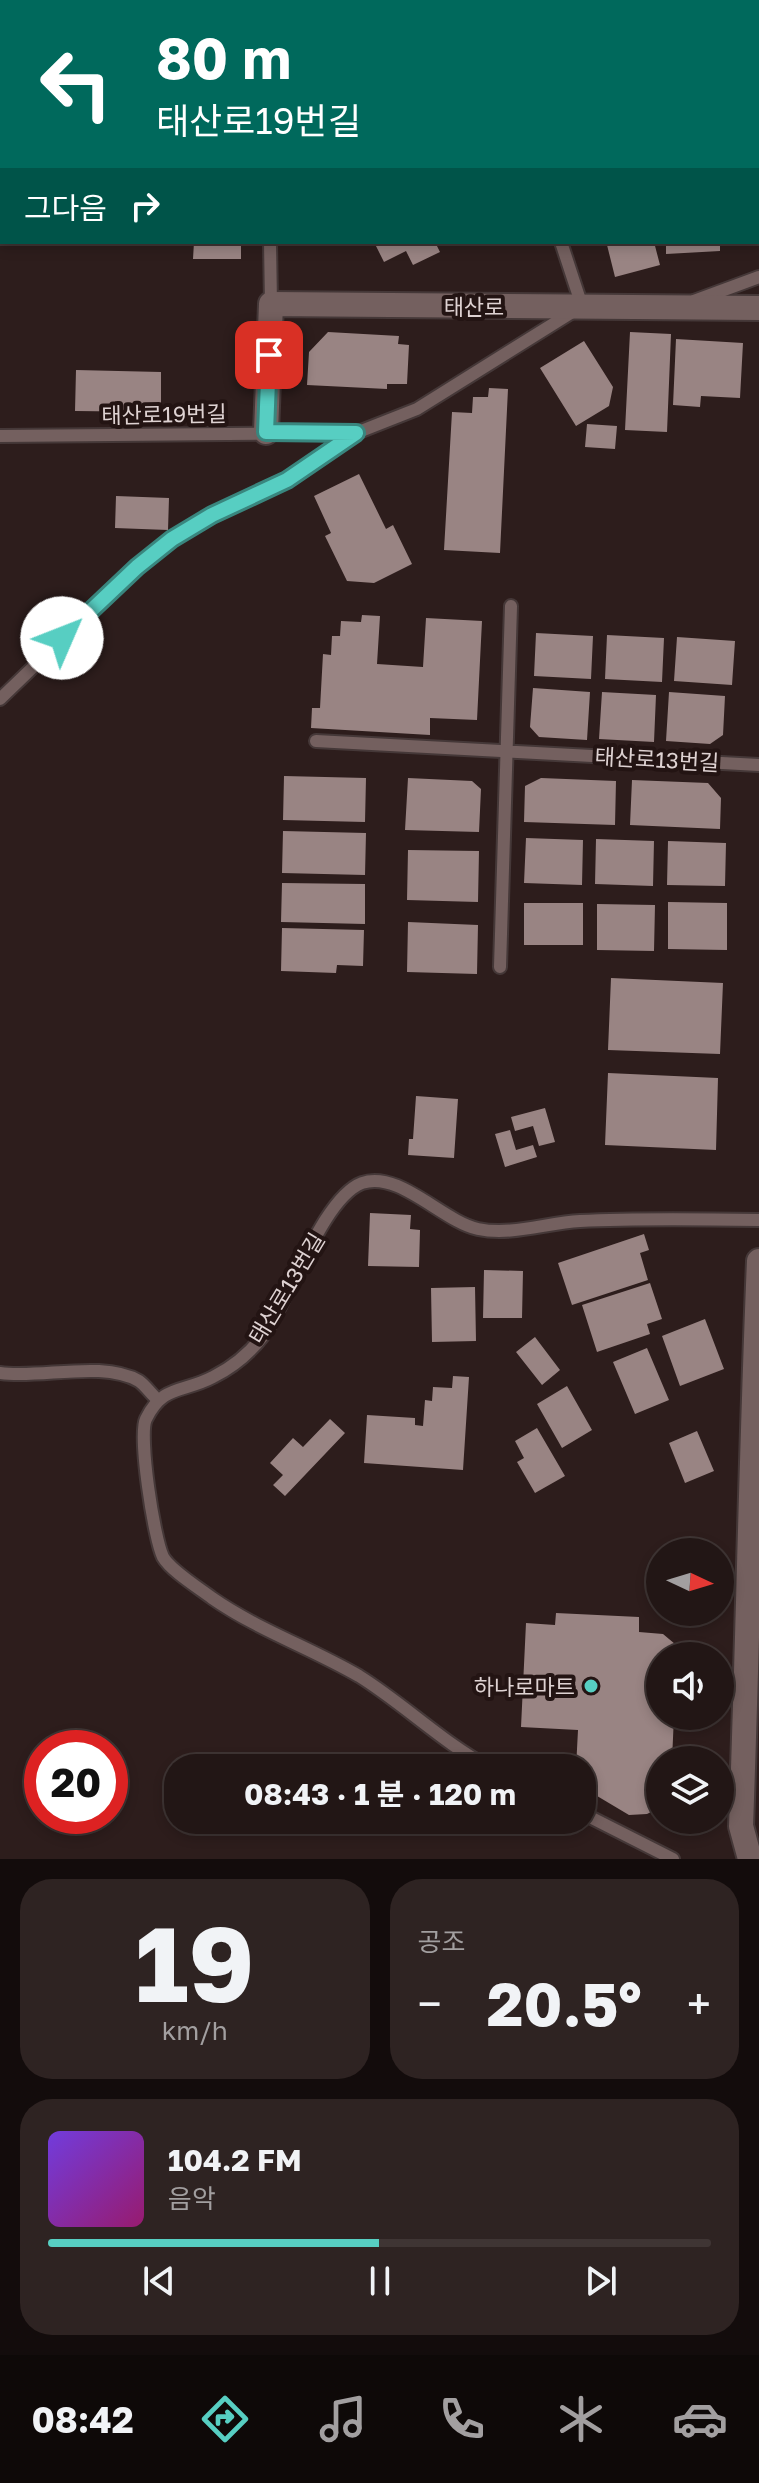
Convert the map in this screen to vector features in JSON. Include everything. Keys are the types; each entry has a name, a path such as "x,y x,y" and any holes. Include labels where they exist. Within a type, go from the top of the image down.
{"street":[{"name":"태산로","path":"271,304 759,308"},
{"path":"266,432 271,304"},
{"path":"750,1859 741,1826 759,1261"}],"lane":[{"path":"270,244 271,304"},
{"path":"562,244 582,306"},
{"name":"태산로","path":"677,307 759,277"},
{"name":"태산로19번길","path":"0,436 356,433 417,409 582,306"},
{"path":"0,699 137,567 172,539 212,515 287,480 356,433"},
{"path":"500,967 511,606"},
{"name":"태산로13번길","path":"316,741 759,765"},
{"name":"태산로13번길","path":"157,1399 173,1390 210,1379 240,1361 263,1335 331,1212 350,1190 364,1183 390,1183 462,1224 488,1230 577,1221 759,1220"},
{"path":"0,1373 20,1376 86,1372 122,1375 140,1382 157,1399 143,1424 153,1520 164,1559 187,1580 229,1609 357,1676 403,1706 465,1754"},
{"path":"596,1820 673,1859"}],"building":[{"path":"194,244 241,244 241,259 193,259"},
{"path":"375,244 436,244 440,252 413,265 406,251 384,262"},
{"path":"655,244 660,265 615,277 607,245"},
{"path":"666,244 720,244 720,251 666,254"},
{"path":"328,332 399,336 398,344 409,345 407,384 387,384 387,389 307,385 309,352"},
{"path":"630,332 671,334 667,432 625,430"},
{"path":"676,339 743,343 740,398 701,396 700,407 673,405"},
{"path":"584,341 613,387 609,406 576,426 540,368"},
{"path":"76,370 161,372 161,412 75,411"},
{"path":"489,388 508,389 500,553 444,550 452,412 472,413 473,397 488,397"},
{"path":"587,424 617,426 615,449 585,447"},
{"path":"359,474 386,529 393,525 412,564 374,583 347,581 325,536 331,533 314,496"},
{"path":"116,496 169,498 168,530 115,528"},
{"path":"362,615 380,616 377,664 423,667 426,618 482,621 477,720 430,718 430,735 311,728 312,708 320,708 323,654 331,655 332,636 340,636 341,621 361,622"},
{"path":"536,633 593,636 591,679 534,676"},
{"path":"607,635 664,638 662,682 605,679"},
{"path":"677,637 735,641 732,685 674,681"},
{"path":"533,688 590,692 587,740 539,737 530,727"},
{"path":"602,692 656,695 654,742 599,739"},
{"path":"669,692 725,696 723,735 710,744 666,741"},
{"path":"284,776 366,778 365,822 283,820"},
{"path":"408,778 472,781 481,789 479,832 405,830"},
{"path":"541,778 616,781 615,825 524,822 525,786"},
{"path":"632,780 708,783 721,798 720,829 630,825"},
{"path":"283,831 366,833 365,875 282,873"},
{"path":"526,838 583,840 582,885 524,883"},
{"path":"596,839 654,841 653,886 595,884"},
{"path":"668,841 726,843 725,886 667,885"},
{"path":"408,850 479,851 478,902 407,900"},
{"path":"282,883 365,884 365,924 281,922"},
{"path":"668,902 727,903 727,950 668,949"},
{"path":"524,903 583,903 583,945 524,945"},
{"path":"597,904 655,905 654,951 597,950"},
{"path":"408,922 478,925 477,974 407,972"},
{"path":"282,928 364,930 363,966 337,965 336,973 281,971"},
{"path":"611,978 723,983 720,1054 608,1050"},
{"path":"608,1073 718,1078 716,1150 605,1145"},
{"path":"416,1096 458,1099 454,1158 408,1155 409,1139 413,1139"},
{"path":"545,1108 555,1142 539,1146 533,1126 515,1131 511,1117"},
{"path":"510,1130 516,1150 533,1145 537,1157 505,1167 495,1134"},
{"path":"370,1213 411,1215 410,1229 420,1230 419,1267 368,1266"},
{"path":"644,1234 649,1250 640,1253 648,1280 572,1305 558,1263"},
{"path":"484,1270 523,1271 522,1318 483,1318"},
{"path":"650,1283 662,1319 647,1324 650,1334 597,1352 582,1305"},
{"path":"475,1287 476,1341 432,1342 431,1288"},
{"path":"705,1319 724,1369 680,1386 662,1336"},
{"path":"535,1337 560,1370 542,1385 516,1352"},
{"path":"647,1348 669,1400 635,1414 613,1362"},
{"path":"453,1376 469,1377 463,1470 364,1463 367,1415 415,1418 415,1425 423,1426 425,1400 432,1401 433,1387 452,1388"},
{"path":"567,1386 592,1430 562,1448 537,1404"},
{"path":"330,1419 345,1433 285,1496 273,1485 283,1475 270,1463 293,1438 303,1447"},
{"path":"537,1428 565,1476 535,1493 517,1462 524,1458 515,1441"},
{"path":"697,1431 714,1471 685,1483 669,1443"},
{"name":"하나로마트","path":"556,1613 639,1617 639,1632 663,1634 673,1642 646,1642 646,1730 673,1730 673,1746 646,1746 646,1814 629,1815 596,1795 596,1754 577,1754 578,1730 521,1727 526,1623 555,1625"}],"place":[{"name":"하나로마트","path":"591,1686"}],"route":[{"path":"62,638 137,567 172,539 212,515 287,480 356,433 266,432 269,355"}]}
